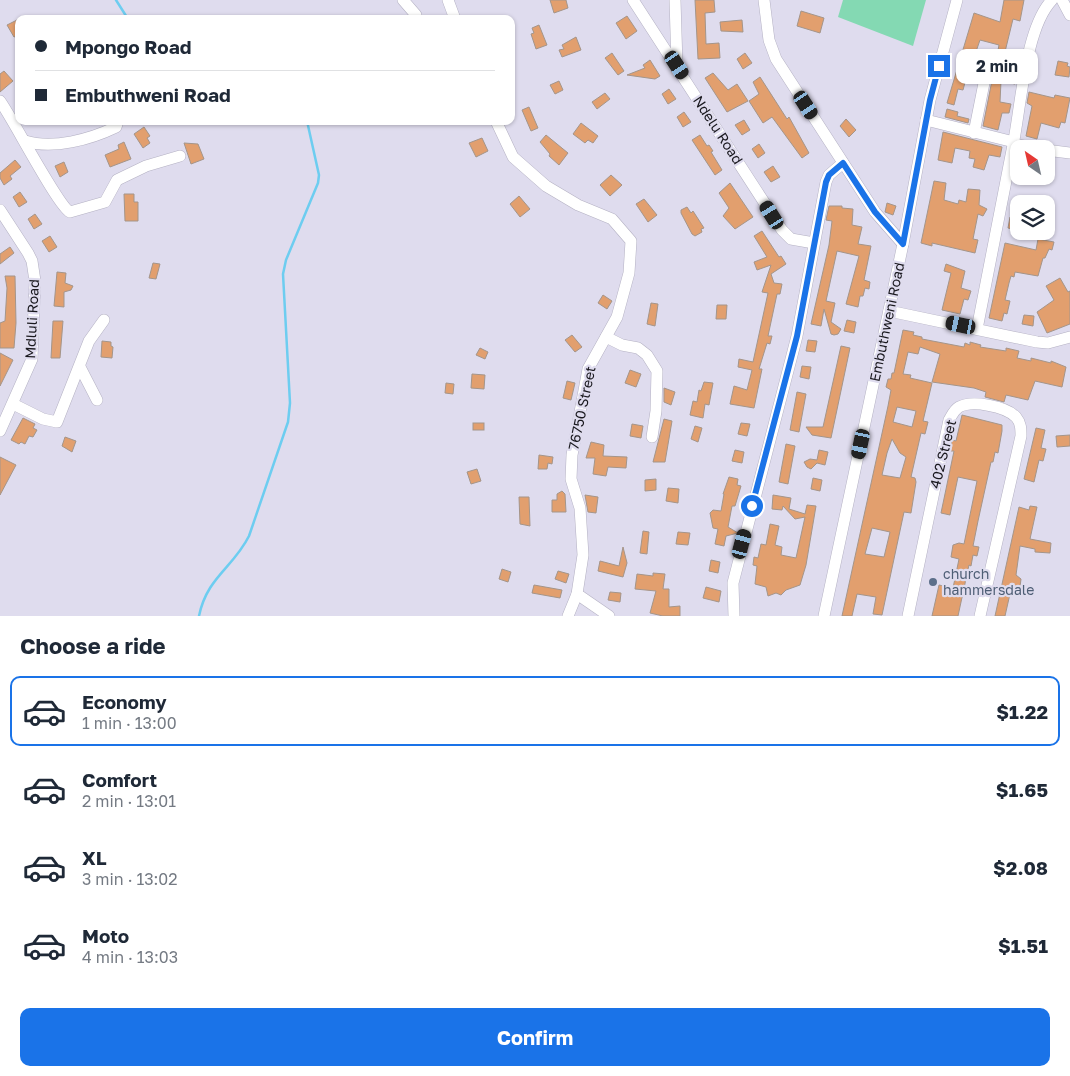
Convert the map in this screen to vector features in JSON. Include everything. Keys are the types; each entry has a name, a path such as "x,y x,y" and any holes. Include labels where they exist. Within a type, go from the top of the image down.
{"street":[{"path":"403,0 416,15"},
{"path":"448,0 454,15"},
{"name":"Ndelu Road","path":"633,0 677,65 782,230 791,239 814,243"},
{"path":"675,0 677,65"},
{"path":"764,0 769,40 776,59 875,212 903,244"},
{"name":"Embuthweni Road","path":"824,616 903,244 926,120 957,0"},
{"path":"1014,140 1021,92 1039,19 1052,0"},
{"path":"1062,0 1070,15"},
{"path":"974,133 987,68"},
{"path":"0,101 59,200 70,212 105,202 117,180 146,166 180,156"},
{"path":"926,120 1010,142"},
{"path":"25,141 42,144 84,138 99,135 117,125"},
{"name":"76750 Street","path":"498,125 513,157 546,186 578,205 612,219 630,241 629,273 617,318 588,369 572,455 571,479 580,508 583,555 577,594 568,616"},
{"path":"1055,151 1070,152"},
{"path":"734,616 733,583 797,336 826,182 829,175 843,163"},
{"path":"977,329 1010,163"},
{"name":"Mdluli Road","path":"0,210 6,228 32,261 35,281 32,359 0,431"},
{"path":"889,311 1048,343 1070,337"},
{"path":"13,404 55,424 80,367 89,341 104,320"},
{"path":"606,337 622,345 638,348 647,355 657,371 656,411 652,437"},
{"path":"80,367 97,400"},
{"name":"402 Street","path":"908,616 949,420 959,408 969,404 992,407 1015,416 1020,424 1021,436 980,616"},
{"path":"577,594 609,616"}],"green space":[{"path":"843,0 926,0 913,46 838,17"}],"building":[{"path":"550,0 566,0 568,8 554,13"},
{"path":"695,0 714,0 715,12 705,13 706,44 719,43 720,58 698,59"},
{"path":"1004,0 1024,0 1020,21 1013,19 1003,60 1010,58 1020,60 1015,84 1001,81 1000,102 1011,104 1009,113 1002,113 998,130 983,126 999,45 980,40 971,66 974,67 971,76 967,75 963,90 958,89 954,105 947,103 974,13 1000,22"},
{"path":"801,11 824,18 820,33 797,26"},
{"path":"627,16 637,31 626,39 616,23"},
{"path":"742,20 743,32 721,31 720,22"},
{"path":"15,21 15,37 14,37 7,25"},
{"path":"539,25 547,45 536,49 531,34 534,33 532,28"},
{"path":"576,37 581,50 562,57 559,50 564,49 562,45"},
{"path":"612,53 624,71 618,75 605,58"},
{"path":"745,53 752,63 743,69 737,59"},
{"path":"650,60 660,76 655,79 627,75 645,68 643,65"},
{"path":"1058,61 1068,63 1067,66 1070,67 1069,77 1055,75"},
{"path":"4,71 13,81 0,92 0,74"},
{"path":"713,73 728,90 737,84 748,101 727,112 705,78"},
{"path":"760,77 787,119 789,117 809,153 802,158 772,117 763,123 749,101 759,94 753,82"},
{"path":"559,81 563,90 555,94 550,85"},
{"path":"669,89 676,99 668,104 662,94"},
{"path":"1029,92 1054,98 1055,95 1070,98 1065,123 1061,122 1059,128 1041,123 1037,139 1026,136 1032,106 1027,103"},
{"path":"605,93 610,99 597,109 592,102"},
{"path":"529,107 538,128 531,131 522,110"},
{"path":"947,109 958,112 957,116 969,119 968,123 945,117"},
{"path":"684,112 691,122 683,127 677,117"},
{"path":"846,119 856,130 849,137 840,126"},
{"path":"744,120 750,130 742,135 735,125"},
{"path":"581,123 598,136 593,143 588,140 585,143 573,134"},
{"path":"144,127 150,136 147,138 150,143 143,148 134,134"},
{"path":"943,132 1002,147 1000,157 989,155 984,170 973,167 975,159 969,158 970,151 955,148 952,163 938,160"},
{"path":"546,135 568,153 559,165 549,156 550,154 540,142"},
{"path":"700,135 707,146 709,145 713,151 711,152 722,170 715,175 692,140"},
{"path":"482,138 488,151 476,157 469,143"},
{"path":"124,142 131,159 110,167 105,155 119,149 118,145"},
{"path":"184,143 198,144 204,159 191,164"},
{"path":"759,144 765,153 758,158 752,149"},
{"path":"15,160 21,167 10,176 12,179 4,185 0,178 0,173"},
{"path":"64,162 68,172 60,177 55,166"},
{"path":"773,166 780,177 771,182 764,172"},
{"path":"611,175 622,185 610,196 600,185"},
{"path":"934,181 946,183 944,200 958,204 959,200 966,202 968,189 980,190 979,205 987,209 983,216 978,214 973,239 978,240 975,253 932,243 932,246 921,243"},
{"path":"730,183 753,217 735,229 723,216 729,208 719,193"},
{"path":"20,192 27,202 19,207 13,197"},
{"path":"124,194 134,194 134,202 138,202 138,221 125,221"},
{"path":"519,196 530,209 520,217 510,204"},
{"path":"644,199 657,215 648,222 636,204"},
{"path":"887,203 896,206 893,215 885,212"},
{"path":"829,206 842,206 842,208 853,209 852,225 862,227 858,244 871,246 864,280 870,282 869,289 865,288 863,296 860,296 858,307 846,304 859,256 837,251 826,301 835,303 831,322 841,329 838,334 834,335 831,334 824,309 821,326 811,324 829,245 832,221 826,220"},
{"path":"687,207 691,213 693,211 704,228 701,229 702,232 695,236 692,234 681,213 681,210"},
{"path":"35,214 42,224 34,229 28,219"},
{"path":"762,231 779,257 781,256 786,264 771,274 774,283 782,284 780,294 777,294 768,336 772,336 770,344 767,343 759,369 762,369 754,408 730,404 734,386 747,390 752,370 738,367 739,359 753,362 768,293 762,292 771,265 757,270 754,262 767,257 754,236"},
{"path":"50,236 57,247 49,252 42,241"},
{"path":"1038,240 1054,242 1052,250 1049,249 1045,258 1043,258 1038,276 1015,272 1014,277 1011,276 1005,300 1010,301 1007,314 1004,313 1002,321 989,318 1005,243 1036,250"},
{"path":"10,247 14,253 0,264 0,254"},
{"path":"153,263 160,264 156,279 149,278"},
{"path":"946,264 965,271 961,288 971,291 968,300 964,299 960,314 942,310 951,273 944,271"},
{"path":"57,272 66,273 65,283 73,286 71,290 64,292 64,307 54,306"},
{"path":"5,276 15,276 16,323 14,348 0,348 0,323 5,321 7,288"},
{"path":"1060,278 1068,292 1070,291 1070,324 1047,333 1037,312 1054,300 1046,286"},
{"path":"603,295 612,301 607,309 598,303"},
{"path":"651,303 658,304 655,326 647,324"},
{"path":"717,305 727,305 726,319 716,319"},
{"path":"1024,315 1034,316 1033,326 1022,324"},
{"path":"847,320 856,322 854,333 844,331"},
{"path":"53,321 63,321 60,358 51,358"},
{"path":"903,330 914,332 913,335 922,337 922,339 964,347 965,343 970,345 970,342 981,345 980,347 1006,351 1006,348 1019,351 1017,358 1031,361 1031,358 1051,363 1051,361 1066,367 1062,387 1035,381 1028,400 1006,395 1004,402 985,397 986,392 974,388 932,382 940,354 920,347 918,354 908,352 903,374 911,375 910,378 932,383 923,421 928,422 925,434 921,433 911,477 915,478 916,482 911,513 904,512 882,615 873,614 876,597 857,594 852,616 842,616 888,406 891,390 886,387 888,379 891,379 892,373 894,373","holes":["897,407 916,411 912,427 893,422","892,439 900,453 906,457 900,478 882,475","872,528 890,532 884,557 865,554"]},
{"path":"572,335 582,347 575,352 565,340"},
{"path":"808,340 817,341 815,352 806,351"},
{"path":"102,341 111,342 113,347 112,358 101,357"},
{"path":"841,346 850,348 831,438 812,435 806,427 823,427"},
{"path":"480,348 488,352 485,359 476,355"},
{"path":"0,353 13,360 0,386"},
{"path":"802,366 811,367 809,379 800,377"},
{"path":"630,370 641,374 636,387 625,383"},
{"path":"472,374 485,375 484,389 471,388"},
{"path":"567,381 575,383 571,400 563,398"},
{"path":"704,382 713,383 709,405 705,404 703,418 690,415 693,401 697,402 699,390 701,391"},
{"path":"446,383 454,384 453,394 445,393"},
{"path":"664,388 675,392 671,405 664,402"},
{"path":"797,392 806,394 799,432 790,430"},
{"path":"962,415 1002,425 1002,431 998,453 995,452 993,462 991,462 973,546 979,547 977,556 973,555 971,566 969,565 958,616 932,616 939,585 953,588 959,559 951,557 953,545 964,544 977,481 958,477 950,515 941,513 954,451 950,451 952,440 956,441"},
{"path":"23,418 35,424 33,428 37,430 33,437 29,436 25,444 21,442 19,444 11,440"},
{"path":"664,419 672,421 665,462 653,462"},
{"path":"473,423 484,423 484,430 473,430"},
{"path":"741,423 750,424 747,436 738,434"},
{"path":"632,424 643,426 641,438 630,436"},
{"path":"695,426 702,428 698,442 691,439"},
{"path":"1036,428 1045,430 1041,448 1046,449 1043,461 1039,460 1034,482 1024,479"},
{"path":"1070,435 1070,446 1057,447 1056,436"},
{"path":"65,437 76,441 72,452 62,446"},
{"path":"591,442 604,445 603,456 627,457 626,468 608,467 606,476 593,474 595,458 586,458"},
{"path":"786,444 795,446 788,484 779,482"},
{"path":"735,450 744,452 742,463 732,461"},
{"path":"819,450 828,452 825,465 817,463 811,469 807,467 804,462 810,459 817,460"},
{"path":"539,455 553,457 552,464 548,463 547,469 538,469"},
{"path":"0,457 16,465 0,495"},
{"path":"477,469 481,481 471,484 467,472"},
{"path":"729,477 738,479 737,485 741,486 735,506 732,506 728,527 738,533 726,536 724,546 715,544 718,529 713,528 710,513 713,510 721,511 723,494"},
{"path":"813,478 822,480 820,491 811,489"},
{"path":"656,479 656,490 645,491 645,480"},
{"path":"668,488 679,489 678,503 666,501"},
{"path":"562,491 565,494 566,512 552,512 552,500 557,500 557,494"},
{"path":"585,495 598,497 596,513 588,512"},
{"path":"773,495 791,498 789,509 805,514 807,505 816,506 806,565 800,585 786,590 781,595 776,593 768,596 766,587 755,584 757,566 753,565 754,557 758,558 761,544 766,545 770,524 779,526 775,545 782,547 781,555 796,558 805,517 795,519 783,506 782,510 772,509"},
{"path":"519,497 529,497 530,526 520,524"},
{"path":"1030,506 1037,507 1030,539 1051,543 1050,553 1035,552 1035,549 1020,546 1016,575 1021,579 1020,587 1012,585 1005,616 995,616 1019,507 1029,510"},
{"path":"643,531 649,532 647,554 640,553"},
{"path":"678,532 690,533 688,545 676,544"},
{"path":"623,547 627,563 623,577 598,571 600,561 619,566"},
{"path":"711,560 720,562 718,573 709,571"},
{"path":"502,569 511,572 508,582 499,579"},
{"path":"558,571 569,574 566,583 555,579"},
{"path":"653,573 665,574 663,589 669,589 669,607 680,606 680,616 663,616 650,613 656,591 635,589 637,574 653,576"},
{"path":"534,585 562,590 560,598 532,593"},
{"path":"706,587 721,591 719,602 703,598"},
{"path":"610,592 621,593 620,602 608,600"}],"waterway":[{"path":"116,0 125,15"},
{"path":"199,616 203,603 214,582 236,557 249,536 288,422 290,403 283,274 286,260 318,183 319,175 308,125"}],"place":[{"name":"church hammersdale","path":"933,582"}],"route":[{"path":"752,506 797,336 826,182 833,170 843,163 875,212 903,244 930,100 939,66"}]}
